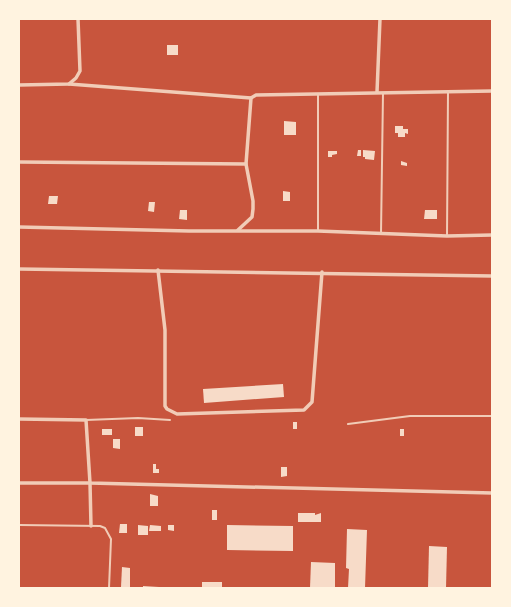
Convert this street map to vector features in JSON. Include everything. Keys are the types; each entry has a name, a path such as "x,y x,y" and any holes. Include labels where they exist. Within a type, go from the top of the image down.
{"street":[{"path":"69,84 76,78 80,71 78,19"},
{"path":"376,92 380,19"},
{"path":"19,85 69,84 252,98 256,95 318,93 492,91"},
{"path":"238,230 252,217 253,209 253,201 246,164 252,98"},
{"path":"19,162 246,164"},
{"path":"19,227 189,231 318,231 447,236 492,235"},
{"path":"19,269 322,272 492,276"},
{"path":"158,270 165,330 165,406 166,409 177,414 304,410 309,407 312,402 322,272"},
{"path":"19,420 86,420 91,526"},
{"path":"19,483 90,483 492,493"}],"lane":[{"path":"381,234 383,92"},
{"path":"447,236 448,92"},
{"path":"318,93 318,231"},
{"path":"348,424 410,416 492,416"},
{"path":"86,420 138,418 170,420"},
{"path":"19,525 91,526 105,528 111,539 110,588"}],"building":[{"path":"167,45 178,45 178,55 167,55"},
{"path":"284,121 296,122 296,135 284,135"},
{"path":"395,126 403,126 403,129 408,129 408,134 405,133 405,137 398,137 398,133 395,133"},
{"path":"358,150 361,150 361,156 357,156"},
{"path":"363,150 375,151 374,160 365,159 365,157 363,157"},
{"path":"328,151 337,151 337,154 332,155 332,157 328,157"},
{"path":"401,161 407,163 407,166 401,165"},
{"path":"283,191 290,192 290,201 283,201"},
{"path":"49,196 58,196 57,204 48,204"},
{"path":"149,202 155,202 154,212 148,211"},
{"path":"180,210 187,210 187,220 179,219"},
{"path":"425,210 437,210 437,219 424,219"},
{"path":"283,384 284,397 204,403 203,389"},
{"path":"293,422 297,422 297,429 293,429"},
{"path":"135,427 143,427 143,436 135,436"},
{"path":"102,429 112,429 112,435 102,435"},
{"path":"400,429 404,429 404,436 400,436"},
{"path":"113,439 120,439 120,449 113,448"},
{"path":"153,464 156,464 156,469 159,469 159,473 153,473"},
{"path":"281,467 287,467 287,476 281,477"},
{"path":"150,494 158,496 158,506 150,506"},
{"path":"212,510 217,510 217,520 212,520"},
{"path":"298,513 315,513 315,515 321,513 321,522 298,522"},
{"path":"120,524 127,524 127,533 119,533"},
{"path":"138,525 148,526 148,535 138,535"},
{"path":"150,525 161,526 161,531 149,531"},
{"path":"168,525 174,525 174,531 168,530"},
{"path":"227,525 293,526 293,551 227,550"},
{"path":"347,529 367,530 365,588 348,588 349,569 346,568"},
{"path":"429,546 447,547 446,588 428,588"},
{"path":"311,562 335,563 335,588 310,588"},
{"path":"122,567 130,568 130,587 121,587"},
{"path":"202,582 222,582 222,588 202,588"},
{"path":"143,586 159,587 159,588 143,588"}]}
